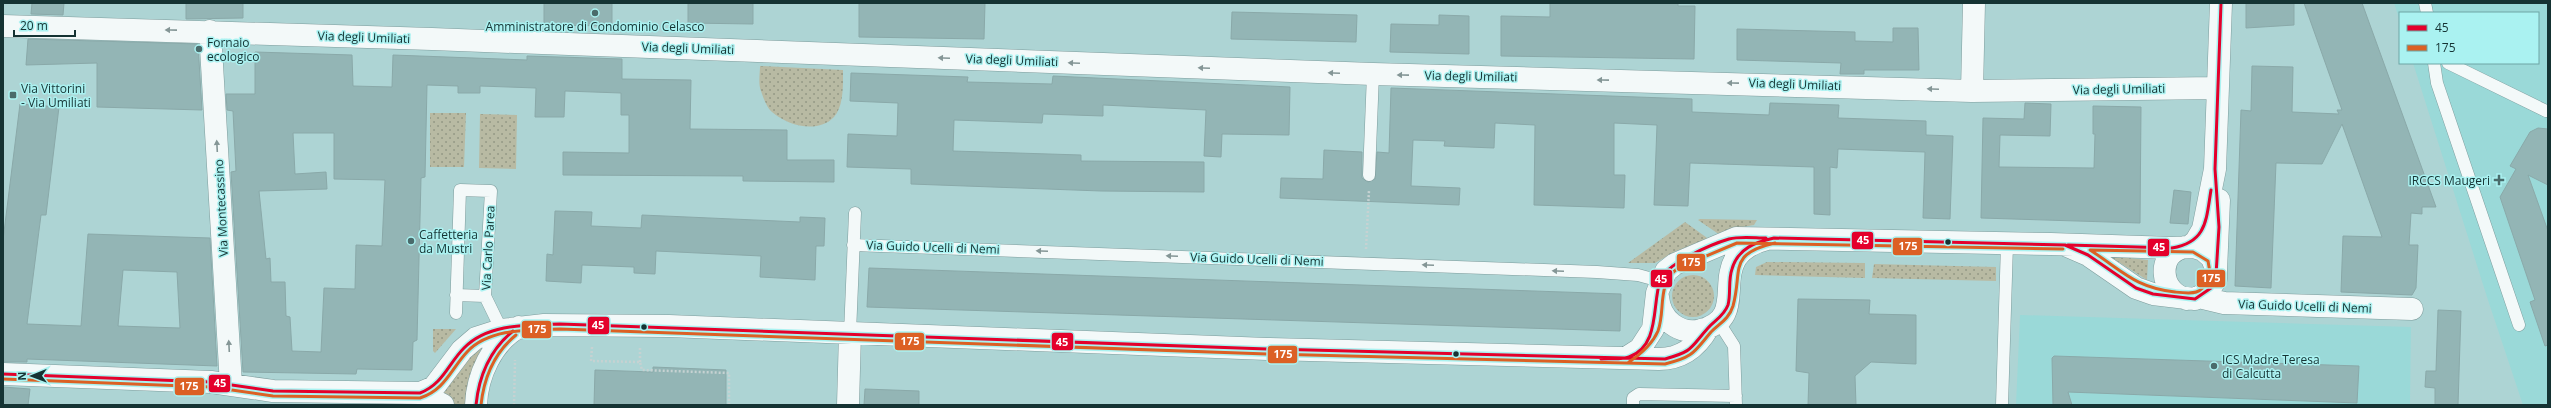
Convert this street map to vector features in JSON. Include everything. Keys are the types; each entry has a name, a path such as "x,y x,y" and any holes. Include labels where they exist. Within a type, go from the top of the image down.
{"street":[{"path":"1972,91 1974,3"},
{"path":"2193,298 2211,288 2216,274 2220,215 2215,169 2221,3"},
{"name":"Via degli Umiliati","path":"3,26 210,31 1373,74 1972,91 2217,88"},
{"name":"Via Montecassino","path":"210,31 234,392"},
{"path":"2187,247 2196,241 2203,229 2215,169"},
{"name":"Via Guido Ucelli di Nemi","path":"1658,288 1666,271 1675,264 1730,239 1774,238 2187,247 2198,248 2208,253 2215,266 2216,274"},
{"name":"Via Guido Ucelli di Nemi","path":"420,393 434,387 470,342 509,331 560,324 1275,349 1665,359 1675,357 1700,342 1728,304 1732,268 1739,255 1753,243 1774,238"},
{"name":"Via Guido Ucelli di Nemi","path":"2065,245 2088,255 2142,290 2224,303 2412,309"},
{"name":"Via Guido Ucelli di Nemi","path":"2187,247 2177,250 2169,257 2164,273 2171,291 2193,298"},
{"path":"1688,259 1704,260 1715,266 1728,283 1730,294"},
{"path":"1658,288 1662,313 1674,326 1690,331 1713,325"},
{"path":"1626,358 1640,349 1653,329 1658,288"},
{"path":"476,405 483,372 492,353 509,331"},
{"path":"848,405 850,333"},
{"path":"3,374 234,392 273,391 420,393 443,405"}],"lane":[{"path":"2434,64 2437,83 2519,325"},
{"path":"2450,64 2546,111"},
{"path":"1369,175 1373,74"},
{"name":"Via Carlo Parea","path":"456,313 460,190 491,191 486,296 509,331"},
{"name":"Via Guido Ucelli di Nemi","path":"850,333 855,213"},
{"path":"2002,405 2006,244"},
{"name":"Via Guido Ucelli di Nemi","path":"853,245 1597,272 1638,275 1658,288"},
{"name":"Via Carlo Parea","path":"456,295 486,296"},
{"path":"1633,405 1635,395 1639,394 1682,400 1736,400 1734,346 1713,325"}],"path":[{"path":"1366,263 1369,175"},
{"path":"592,345 592,361 640,362"},
{"path":"640,346 640,362 642,370 729,373 729,405"},
{"path":"514,405 515,357"}],"shaded area":[{"name":"IRCCS Maugeri","path":"2394,3 2548,3 2548,405 2523,405 2487,297 2413,64 2539,64 2539,12 2399,12 2399,18"},
{"name":"ICS Madre Teresa di Calcutta","path":"2020,315 2411,327 2410,405 2016,405"}],"green space":[{"path":"760,66 843,70 840,107 834,117 820,125 812,127 803,126 786,121 770,110 767,105 760,88"},
{"path":"430,113 466,113 464,167 430,167"},
{"path":"480,114 517,115 516,169 479,168"},
{"path":"1698,220 1757,220 1754,225 1737,228 1720,235"},
{"path":"1685,222 1710,240 1676,251 1655,263 1628,263"},
{"path":"2109,256 2148,260 2147,280"},
{"path":"1767,262 1865,263 1865,278 1755,275 1756,267"},
{"path":"1874,264 1996,267 1996,281 1872,278"},
{"path":"1689,275 1697,275 1705,278 1711,284 1714,296 1711,308 1705,314 1697,317 1689,317 1681,314 1675,308 1672,300 1672,292 1675,284 1681,278"},
{"path":"433,329 456,329 435,353 433,351"},
{"path":"482,347 469,377 467,405 455,405 440,390 459,365"}],"building":[{"path":"32,3 64,3 63,15 31,14"},
{"path":"186,3 243,3 243,18 186,19"},
{"path":"544,3 612,3 612,26 544,25"},
{"path":"688,3 753,3 753,24 688,23"},
{"path":"859,3 985,3 984,39 859,37"},
{"path":"1550,3 1678,3 1678,6 1695,6 1694,59 1501,56 1501,16 1550,17"},
{"path":"2246,3 2294,3 2294,25 2246,28"},
{"path":"2304,3 2362,3 2436,207 2422,207 2422,214 2411,213 2409,245 2418,245 2416,288 2412,295 2341,292 2343,236 2382,237 2342,124 2322,164 2276,163 2271,288 2235,286 2241,110 2251,111 2252,66 2293,67 2292,112 2339,114 2337,110 2342,110"},
{"path":"1232,12 1357,15 1356,42 1231,39"},
{"path":"1439,15 1469,16 1469,54 1390,52 1391,24 1439,25"},
{"path":"1893,28 1918,28 1919,70 1864,70 1864,74 1840,74 1841,63 1737,60 1737,29 1855,32 1855,41 1893,42"},
{"path":"28,39 198,44 202,110 97,107 97,63 26,65"},
{"path":"255,52 352,55 353,86 392,87 393,55 527,60 527,56 622,59 622,79 691,80 690,129 787,130 787,160 834,160 834,182 743,181 743,176 563,175 563,152 629,153 629,115 621,115 621,93 565,91 564,117 535,117 536,88 480,86 480,93 458,93 458,86 427,85 425,177 421,178 417,340 413,342 412,370 357,369 356,374 243,372 231,172 236,171 233,111 227,110 226,94 255,94","holes":["293,133 334,133 334,179 385,180 382,246 356,245 355,289 324,288 321,352 292,351 290,317 286,316 285,282 271,282 270,258 266,259 259,191 327,189 326,172 295,174"]},
{"path":"851,73 968,77 967,82 1052,84 1053,76 1290,87 1289,135 1222,134 1221,157 1204,156 1206,110 1103,105 1103,116 1043,114 1042,123 954,120 953,151 1081,155 1081,161 1204,162 1204,192 1101,191 911,184 911,169 847,167 848,134 897,136 898,103 850,101"},
{"path":"1391,88 1692,99 1692,112 1769,115 1770,103 1839,105 1838,118 1926,121 1926,135 1953,136 1950,219 1923,218 1925,152 1838,149 1837,168 1830,167 1830,215 1814,214 1814,167 1690,163 1688,206 1654,205 1657,125 1614,123 1614,175 1625,175 1624,208 1534,205 1535,125 1495,123 1494,148 1444,146 1445,141 1413,140 1411,186 1460,188 1459,205 1280,198 1281,178 1323,179 1324,150 1362,152 1362,178 1368,182 1375,179 1377,152 1389,153"},
{"path":"2025,103 2051,104 2050,136 2000,135 1999,167 2094,168 2095,134 2093,134 2093,106 2141,107 2140,223 1981,218 1983,118 2024,119"},
{"path":"20,104 59,107 46,215 41,215 27,324 81,326 88,234 210,238 217,366 27,359 27,362 3,362 3,240","holes":["123,270 177,272 180,328 118,326"]},
{"path":"2538,128 2548,129 2548,185 2528,175 2548,231 2548,345 2545,346 2530,302 2535,300 2500,197 2516,169 2510,166 2530,132"},
{"path":"2174,190 2191,192 2188,224 2170,223"},
{"path":"555,211 592,212 591,226 641,228 642,215 800,222 800,217 825,218 824,246 816,246 815,280 760,277 761,256 656,251 655,274 634,273 634,267 582,265 581,283 546,281 547,254 553,255"},
{"path":"869,268 1621,294 1620,331 867,307"},
{"path":"1798,299 1870,300 1869,314 1916,315 1916,364 1871,362 1855,376 1856,405 1808,405 1809,373 1796,371"},
{"path":"2438,310 2461,311 2458,405 2435,405 2435,388 2425,387 2426,371 2436,371"},
{"path":"2054,356 2359,366 2357,403 2068,392 2072,405 2053,405 2052,358"},
{"path":"653,367 726,370 726,405 594,405 595,370 653,372"},
{"path":"3,387 30,389 28,405 3,405"},
{"path":"865,389 919,391 919,405 864,405"}],"transit line":[{"name":"45","path":"3,374 211,382 273,391 420,393 428,389 440,379 464,348 485,334 522,325 560,324 1267,349 1665,359 1681,354 1691,348 1724,312 1729,301 1731,273 1735,262 1743,251 1754,244 1774,238 2065,245 2088,255 2136,288 2153,294 2195,299 2211,288 2216,275 2219,227 2215,169 2221,3"},
{"name":"45","path":"2068,245 2172,248 2184,245 2192,241 2203,228 2208,211 2211,190"},
{"name":"45","path":"1601,359 1629,357 1639,352 1646,344 1653,324 1660,281 1670,268 1701,250 1729,239 1743,237 1766,238"},
{"name":"175","path":"1629,362 1646,349 1653,341 1658,331 1664,290 1671,275 1678,268 1737,243 2063,249"},
{"name":"175","path":"3,379 211,387 273,396 420,398 436,390 467,352 476,344 487,338 498,334 523,330 560,329 1267,354 1665,364 1688,356 1727,318 1733,306 1738,273 1743,258 1750,252 1760,247 1775,243"},
{"name":"175","path":"2090,250 2193,252 2208,261 2211,278 2203,288 2192,293 2161,290 2130,277 2090,250"},
{"name":"45","path":"476,405 480,383 487,364 498,346 513,331"},
{"name":"175","path":"481,405 482,395 491,366 508,342 516,335"}],"place":[{"name":"Amministratore di Condominio Celasco","path":"595,13"},
{"name":"Fornaio ecologico","path":"199,49"},
{"name":"Via Vittorini - Via Umiliati","path":"13,95"},
{"name":"IRCCS Maugeri","path":"2499,180"},
{"name":"Caffetteria da Mustri","path":"411,241"},
{"name":"ICS Madre Teresa di Calcutta","path":"2214,366"}]}
